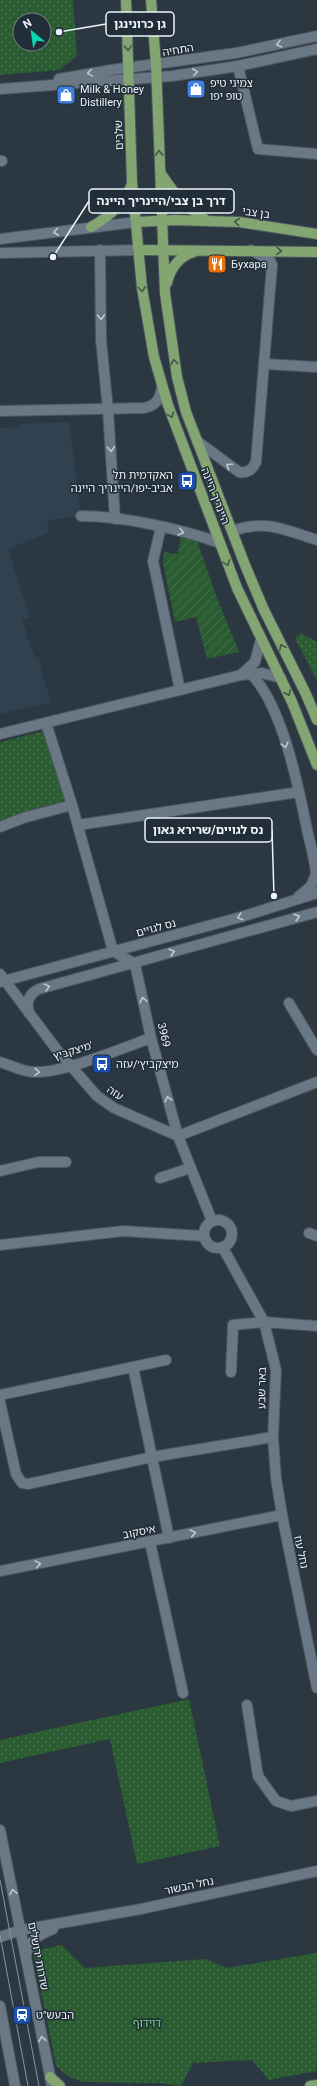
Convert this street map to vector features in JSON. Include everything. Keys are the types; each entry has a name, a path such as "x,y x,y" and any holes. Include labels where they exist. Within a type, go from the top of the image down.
{"main road":[{"name":"שלבים","path":"126,0 132,182 136,222"},
{"path":"151,0 157,78 162,220"},
{"path":"160,172 181,202 206,220"},
{"path":"90,227 101,222 116,209 128,192 132,182"},
{"name":"בן צבי","path":"136,222 162,220 239,222 317,234"},
{"name":"היינריך היינה","path":"162,220 162,250 165,293 177,377 186,412 264,610 305,692 317,720"},
{"name":"היינריך היינה","path":"136,222 148,328 162,387 237,588 305,731 317,765"},
{"path":"139,250 251,250 317,252"},
{"path":"165,293 168,278 174,266 184,256 198,250"},
{"path":"51,2082 60,2086"},
{"path":"310,2086 317,2085"}],"street":[{"name":"התחיה","path":"42,84 71,76 236,53 317,36"},
{"name":"התחיה","path":"0,89 42,84 157,78 238,66 317,49"},
{"path":"238,66 258,149 317,154"},
{"name":"בן צבי","path":"0,239 136,222"},
{"path":"100,250 101,340 108,410 115,518"},
{"path":"0,253 139,250"},
{"path":"197,441 238,472 246,473 254,466 259,444 272,265 270,260 251,250"},
{"path":"265,364 317,367"},
{"path":"0,411 108,410 150,407 158,401 162,387"},
{"path":"81,516 115,518 220,543"},
{"path":"232,531 246,526 262,524 317,540"},
{"path":"162,528 153,561 180,690"},
{"path":"246,674 255,662 261,639"},
{"path":"246,674 268,698 278,719 299,792 316,874 311,886 294,900"},
{"path":"0,734 246,674 268,674 281,678"},
{"path":"46,723 78,825 113,951 135,964"},
{"path":"78,825 299,792"},
{"path":"0,827 23,818 72,805"},
{"name":"נס לגויים","path":"2,979 234,919 317,893"},
{"path":"30,1015 28,1004 30,996 35,991 317,912"},
{"name":"3969","path":"135,964 152,1038 178,1136"},
{"name":"עזה","path":"2,979 70,1066 98,1096 114,1108 178,1136"},
{"path":"289,1003 317,1050"},
{"name":"מיצקביץ'","path":"0,1062 32,1072 45,1072 70,1066 152,1038"},
{"path":"212,1221 178,1136 317,1082"},
{"path":"0,1171 39,1162 66,1162"},
{"path":"160,1178 190,1168"},
{"path":"221,1220 231,1229 232,1238 223,1248 210,1247 203,1236 205,1227 212,1221 221,1220"},
{"path":"0,1245 123,1231 203,1236"},
{"name":"באר שבע","path":"223,1248 264,1322 276,1370 273,1437 282,1515"},
{"path":"231,1372 233,1325 264,1322 317,1326"},
{"path":"0,1395 166,1360"},
{"path":"133,1367 169,1538"},
{"path":"0,1402 16,1474 22,1483 35,1484 152,1457 273,1437"},
{"name":"איסקוב","path":"0,1571 282,1515"},
{"name":"נחל עוז","path":"282,1515 317,1688"},
{"path":"150,1542 182,1693"},
{"path":"248,1706 258,1776 276,1801 291,1806 317,1801"},
{"name":"שדרות ירושלים","path":"0,1830 51,2082"},
{"name":"נחל הבשור","path":"0,1937 21,1930 65,1923 317,1871"},
{"name":"נחל הבשור","path":"27,1961 28,1947 34,1939 65,1923"},
{"path":"0,2006 15,2086"}],"shaded area":[{"path":"69,422 82,519 69,517 47,521 49,533 8,549 30,618 22,620 35,658 38,658 51,702 0,714 0,428 20,427 22,424"}],"green space":[{"path":"0,0 73,0 77,56 59,70 0,75"},
{"path":"181,537 197,541 217,598 239,652 207,659 196,617 175,622 163,563 164,552 178,554"},
{"path":"301,633 317,642 317,681 295,638"},
{"path":"44,731 65,800 0,823 0,742"},
{"path":"189,1699 220,1846 137,1864 110,1739 0,1763 0,1740"},
{"name":"דוידוף","path":"62,1945 85,1968 205,1959 227,1968 317,1953 317,2071 269,2080 252,2060 193,2063 181,2086 160,2083 84,2082 69,2077 56,2066 33,1951"}],"tram line":[{"path":"0,1880 39,2086"},
{"path":"0,1935 28,2086"}],"place":[{"name":"גן כרונינגן","path":"59,32"},
{"name":"צמיגי טיפ טופ יפו","path":"196,89"},
{"name":"Milk & Honey Distillery","path":"66,95"},
{"name":"דרך בן צבי/היינריך היינה","path":"53,257"},
{"name":"Бухара","path":"217,264"},
{"name":"האקדמית תל אביב-יפו/היינריך היינה","path":"187,481"},
{"name":"נס לגויים/שרירא גאון","path":"274,896"},
{"name":"מיצקביץ׳/עזה","path":"102,1064"},
{"name":"הבעש\"ט","path":"22,2015"}]}
